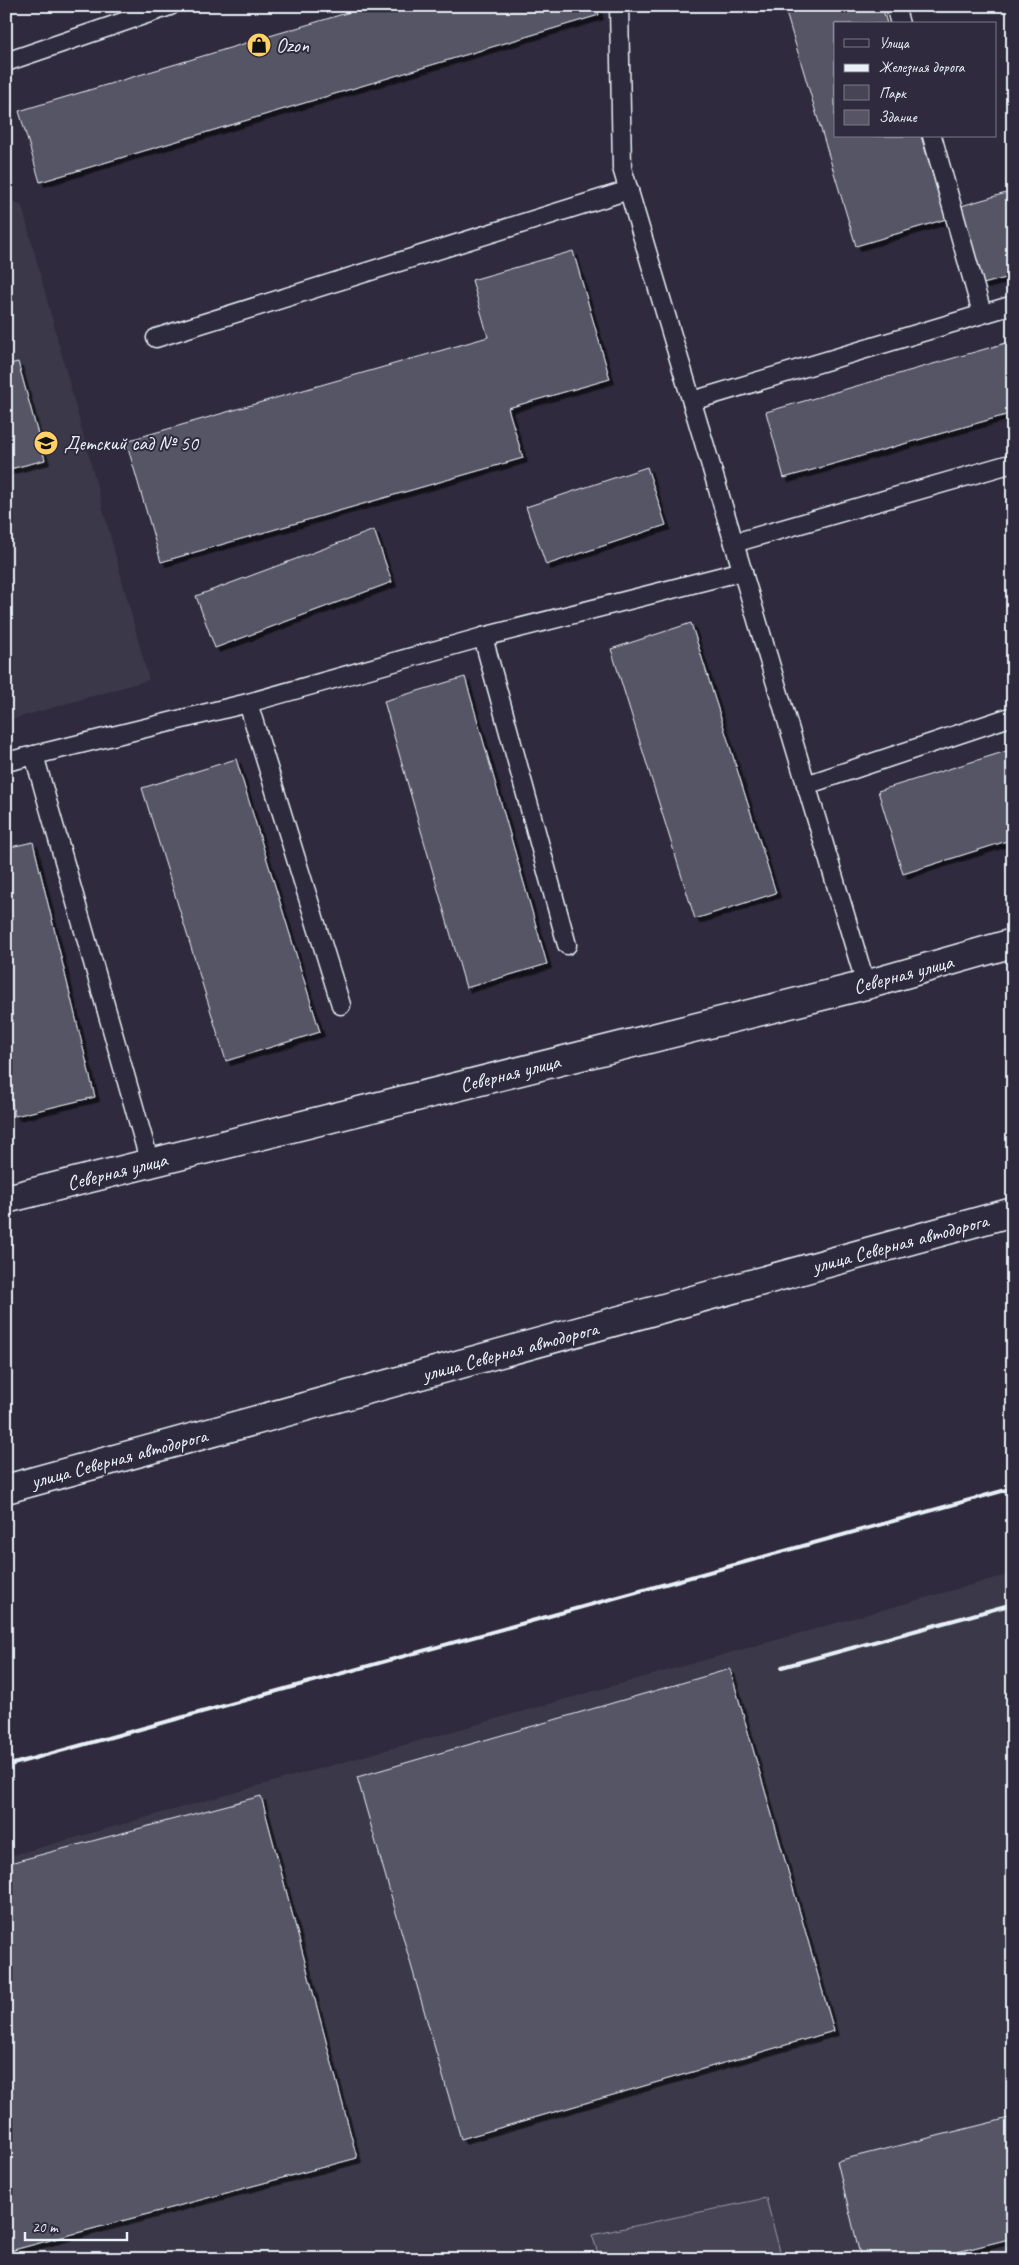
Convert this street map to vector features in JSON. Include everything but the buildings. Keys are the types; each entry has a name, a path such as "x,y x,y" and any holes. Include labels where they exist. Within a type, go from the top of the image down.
{"street":[{"name":"Северная улица","path":"6,1199 866,985 1013,943"},
{"name":"улица Северная автодорога","path":"6,1489 1013,1212"}],"lane":[{"path":"6,62 170,6"},
{"path":"619,6 622,168 866,985"},
{"path":"895,6 899,22"},
{"path":"933,138 982,313"},
{"path":"156,338 629,190"},
{"path":"692,401 1013,305"},
{"path":"734,543 1013,462"},
{"path":"6,762 248,703 483,637 742,571"},
{"path":"483,637 568,945"},
{"path":"248,703 341,1005"},
{"path":"806,785 1013,716"},
{"path":"34,755 150,1163"}],"shaded area":[{"name":"Детский сад № 50","path":"6,197 22,206 149,680 6,721"},
{"path":"1013,1573 1013,2259 6,2259 6,1857"}],"green space":[{"path":"766,2198 782,2259 600,2259 592,2235"}],"railway":[{"path":"6,1766 1013,1488"},
{"path":"782,1667 1013,1604"},
{"path":"993,2259 1013,2254"}],"place":[{"name":"Ozon","path":"259,45"},
{"name":"Детский сад № 50","path":"46,443"}]}
